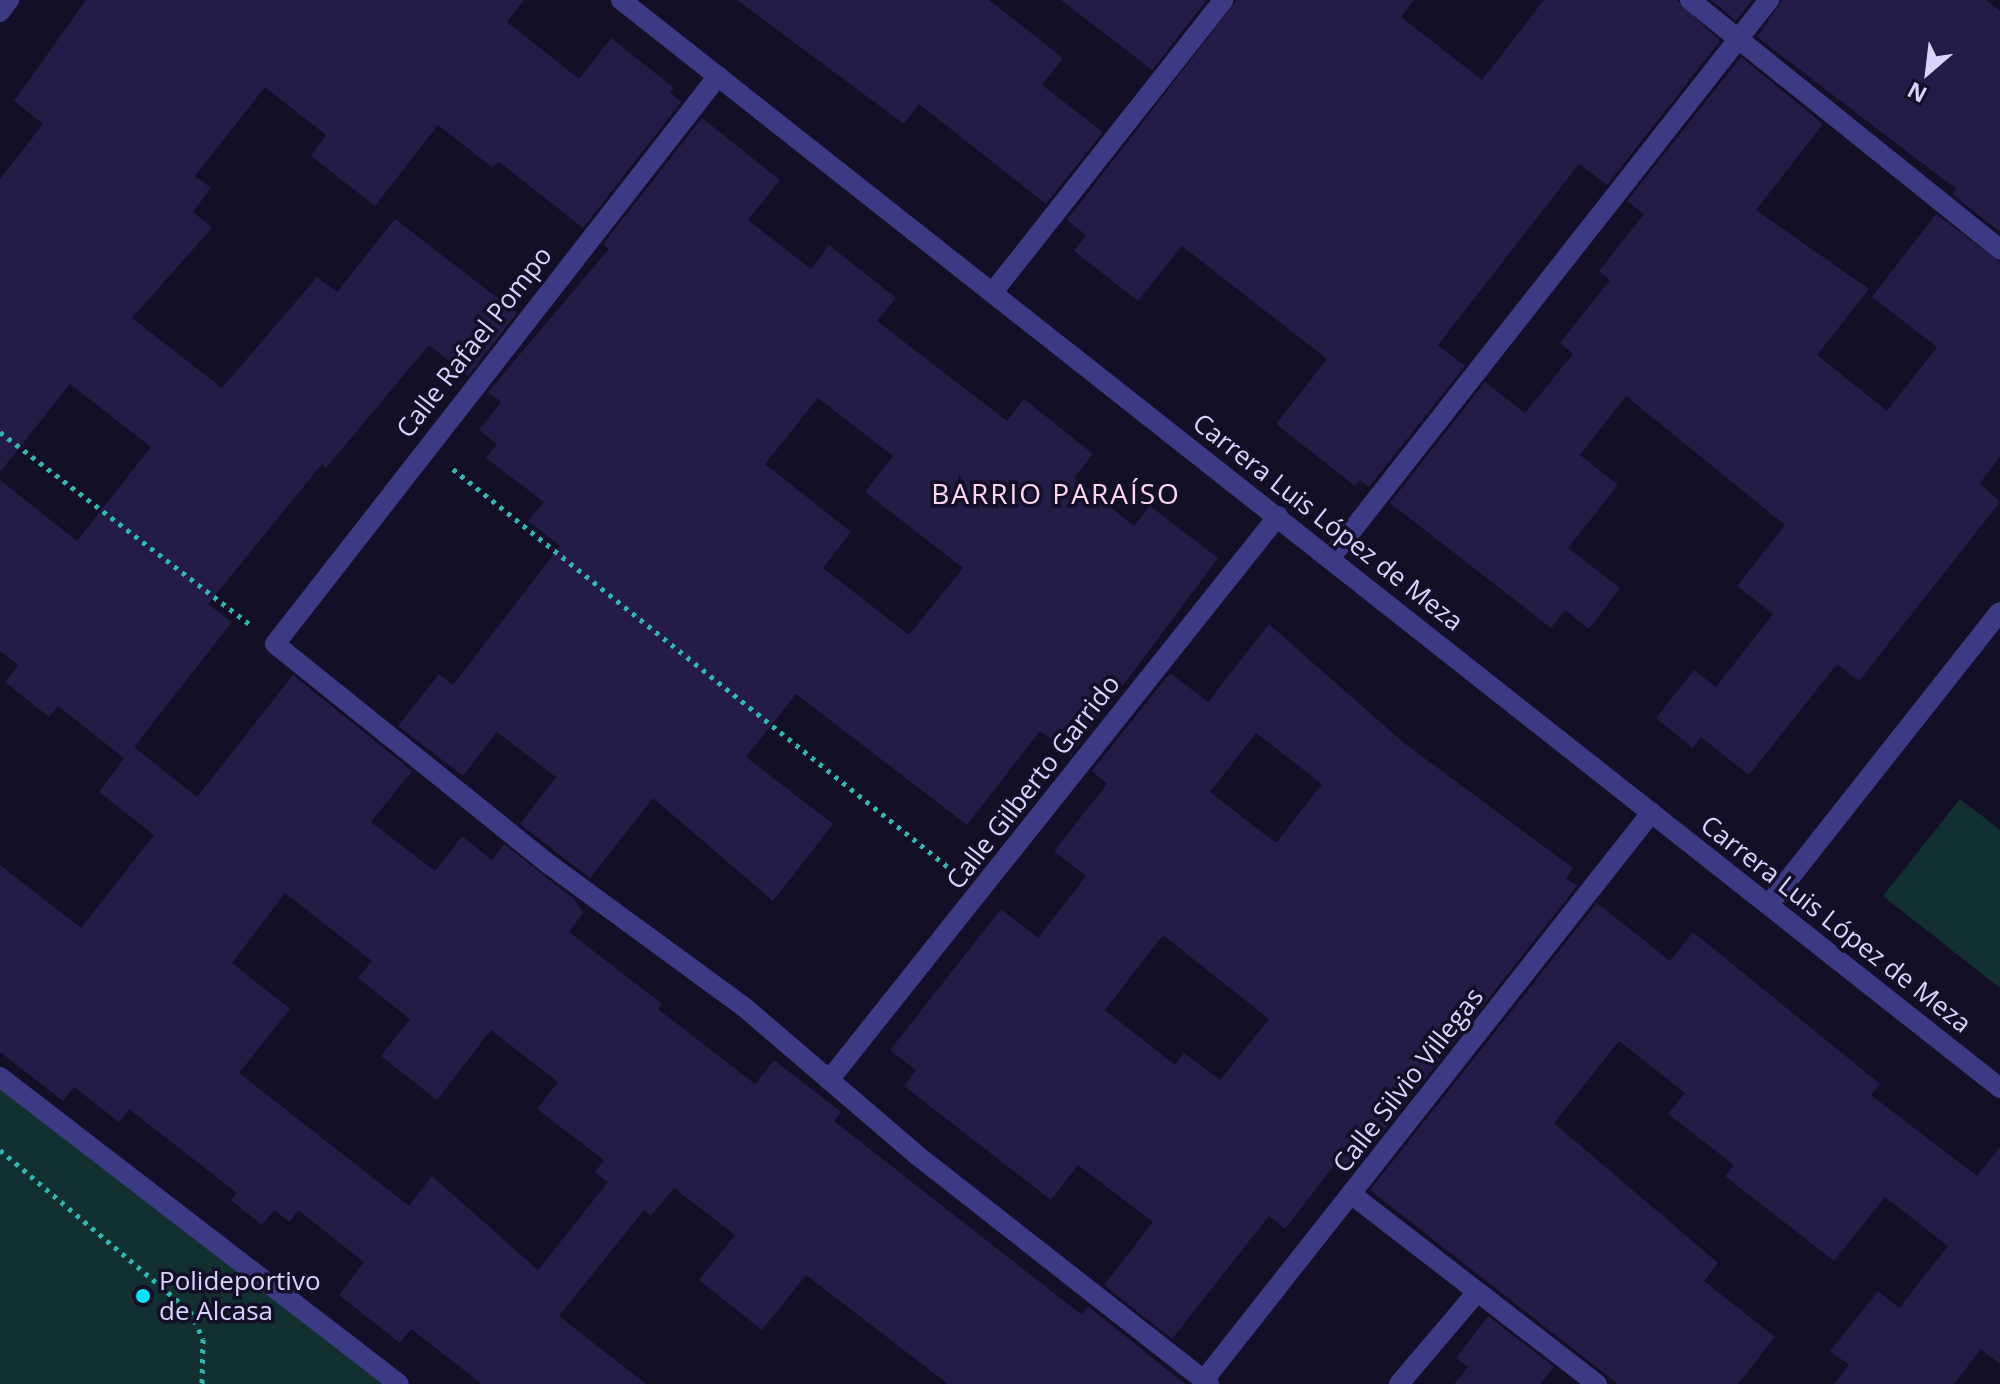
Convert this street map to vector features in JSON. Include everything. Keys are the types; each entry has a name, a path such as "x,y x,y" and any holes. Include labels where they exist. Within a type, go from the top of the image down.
{"street":[{"path":"0,12 9,0"},
{"name":"Carrera Luis López de Meza","path":"621,0 1331,557 2000,1088"},
{"path":"993,292 1224,0"},
{"path":"1690,0 2000,249"},
{"path":"1331,557 1769,0"},
{"name":"Calle Rafael Pompo","path":"275,644 718,76"},
{"name":"Calle Gilberto Garrido","path":"829,1080 1278,516"},
{"path":"1769,904 2000,612"},
{"path":"275,644 829,1080 1206,1382"},
{"name":"Calle Silvio Villegas","path":"1206,1382 1652,812"},
{"path":"0,1077 399,1384"},
{"path":"1351,1194 1597,1384"},
{"path":"1399,1384 1477,1292"}],"path":[{"path":"0,432 275,644"},
{"path":"425,448 979,892"},
{"path":"0,1150 190,1311 203,1339 202,1384"}],"green space":[{"path":"1960,799 2000,830 2000,988 1883,896"},
{"name":"Polideportivo de Alcasa","path":"0,1077 399,1384 0,1384"}],"building":[{"path":"86,0 524,0 507,22 579,79 611,38 674,88 670,93 681,102 583,228 498,161 493,168 438,125 375,206 311,156 326,135 265,87 195,176 211,188 193,212 212,228 132,318 222,388 317,277 337,292 395,219 517,313 468,376 429,345 326,468 322,464 208,604 232,622 134,747 197,797 293,675 412,771 371,822 435,871 462,836 492,860 504,844 574,899 583,913 569,932 662,1004 658,1009 755,1084 774,1060 841,1112 834,1121 1082,1315 1088,1306 1185,1384 948,1384 806,1275 762,1330 699,1280 735,1235 674,1188 651,1216 644,1210 559,1316 646,1384 482,1384 411,1329 400,1343 339,1295 364,1262 298,1210 290,1222 274,1210 262,1225 231,1200 237,1193 129,1109 119,1122 74,1087 63,1101 0,1052 0,865 81,928 154,835 99,792 124,758 58,706 49,717 5,682 18,665 0,651 0,480 77,541 151,447 70,384 0,472 0,179 43,124 14,101","holes":["285,893 372,961 358,978 410,1019 381,1056 437,1100 491,1030 558,1082 537,1109 604,1160 595,1172 608,1182 538,1270 432,1176 409,1206 239,1073 290,1009 232,963"]},
{"path":"737,0 989,0 1063,58 1042,85 1103,132 1046,204 919,104 904,124"},
{"path":"1061,0 1207,0 1152,70"},
{"path":"1237,0 1414,0 1401,17 1482,80 1544,0 1677,0 1720,41 1607,185 1579,164 1438,345 1465,366 1369,487 1360,480 1355,486 1276,424 1327,359 1182,246 1138,301 1074,251 1086,235 1067,220"},
{"path":"1711,0 1752,0 1736,21"},
{"path":"1782,0 1986,0 2000,11 2000,232 1952,194 1956,189 1757,37"},
{"path":"1741,57 1823,124 1756,210 1869,289 1817,355 1887,411 1937,347 1872,297 1936,214 2000,262 2000,457 1980,483 2000,502 1859,681 1837,664 1749,775 1701,737 1693,748 1656,718 1694,670 1716,687 1773,614 1737,586 1785,525 1626,396 1580,455 1618,485 1568,548 1620,588 1589,629 1565,610 1551,628 1390,503 1485,382 1525,413 1573,354 1560,343 1610,280 1599,271 1644,214 1627,201"},
{"path":"702,118 780,180 748,220 811,269 829,245 896,298 877,321 1007,421 1024,399 1093,454 1074,478 1134,526 1150,506 1218,558 1071,755 1040,731 967,825 796,694 746,757 833,824 773,901 653,798 590,878 520,824 556,777 497,732 463,776 398,726 439,674 453,685 560,546 528,521 544,502 486,458 497,444 479,430 501,402 488,392 609,249 603,244","holes":["818,398 893,456 865,492 963,568 909,635 823,568 851,532 765,464"]},
{"path":"1269,624 1404,743 1573,868 1566,878 1577,886 1350,1174 1336,1163 1285,1229 1269,1216 1172,1339 1104,1285 1153,1222 1078,1165 1051,1200 904,1086 916,1070 890,1050 1001,909 1038,938 1086,876 1054,851 1107,784 1092,771 1170,673 1208,702","holes":["1256,733 1322,784 1276,843 1210,792","1163,935 1269,1019 1220,1080 1184,1053 1175,1065 1105,1010"]},
{"path":"1597,903 1670,961 1693,932 1880,1084 1871,1095 1977,1176 2000,1147 2000,1364 1981,1349 1954,1384 1834,1384 1849,1365 1830,1351 1878,1291 1899,1308 1948,1246 1885,1197 1834,1261 1725,1176 1734,1165 1668,1114 1685,1093 1619,1041 1554,1123 1718,1263 1704,1281 1775,1337 1738,1384 1618,1384 1370,1190"},
{"path":"1488,1316 1554,1367 1540,1384 1454,1384 1468,1367 1456,1358"}],"place":[{"name":"Polideportivo de Alcasa","path":"143,1296"}],"district":[{"name":"BARRIO PARAÍSO","path":"1056,493"}]}
